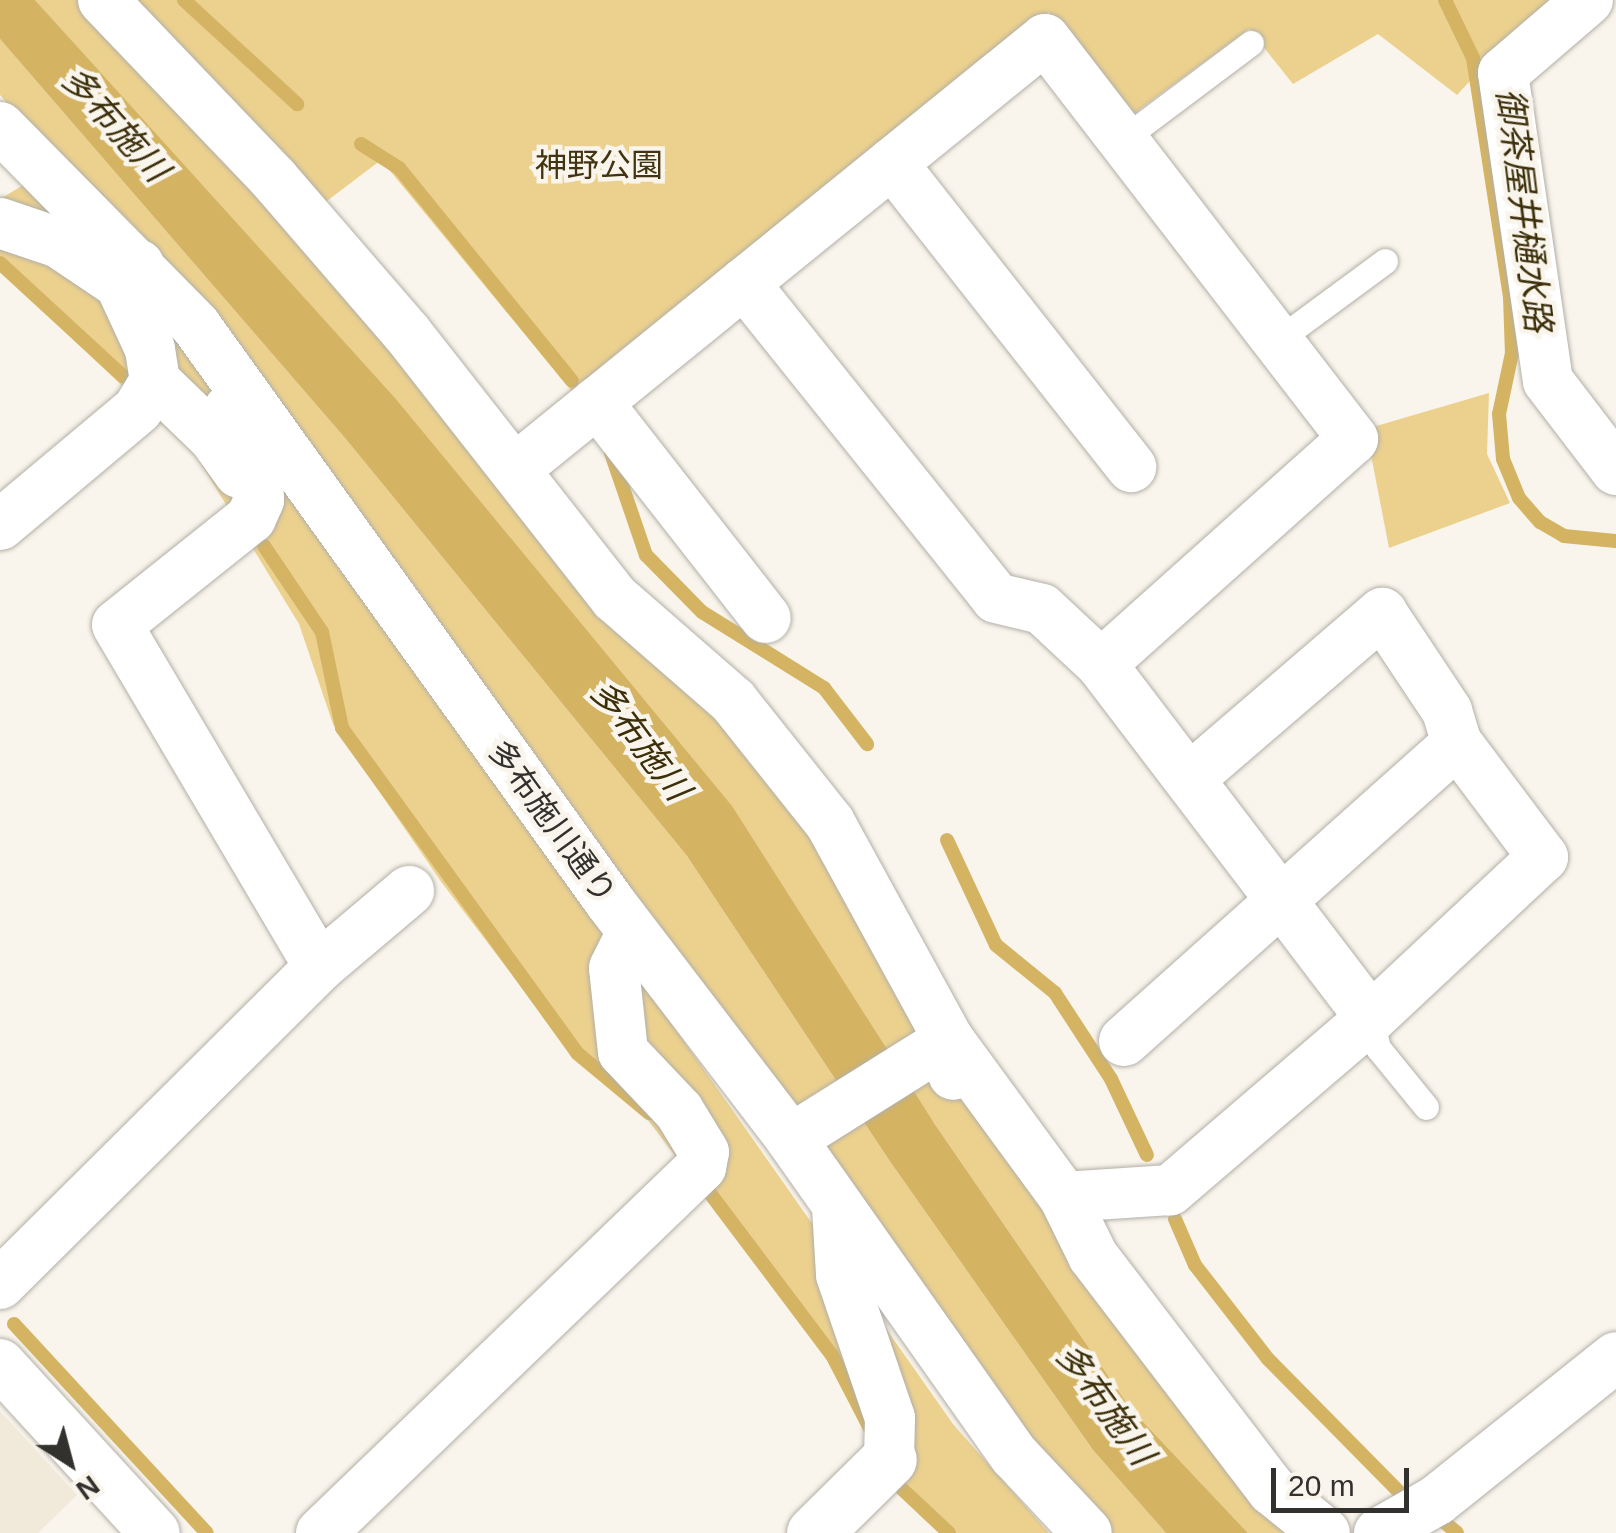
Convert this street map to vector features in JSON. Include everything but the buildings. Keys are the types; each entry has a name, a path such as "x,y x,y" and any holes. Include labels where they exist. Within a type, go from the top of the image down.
{"street":[{"path":"102,0 274,179 515,469 615,598 732,702 830,824 949,1040 1064,1197 1093,1256 1272,1490 1325,1533"},
{"path":"1588,0 1503,73 1548,381 1616,470"},
{"path":"515,469 1045,39 1353,439 1102,664"},
{"name":"多布施川通り","path":"0,127 129,275 196,326 632,932 792,1138 1015,1456 1087,1533"},
{"path":"892,163 1131,467"},
{"path":"0,222 129,275 155,381 214,438 259,500"},
{"path":"744,283 996,598 1042,609 1102,664 1371,1018"},
{"path":"196,326 212,378 257,460 259,500 251,518 117,625 318,967"},
{"path":"0,525 138,409 155,381"},
{"path":"597,402 766,618"},
{"path":"1064,1197 1170,1190 1371,1018 1543,857 1457,743 1446,711 1382,613 1189,779"},
{"path":"1124,1041 1457,743"},
{"path":"0,1284 318,967 409,891"},
{"path":"321,1533 701,1167 704,1152 679,1110 622,1052 614,968 632,932"},
{"path":"792,1138 949,1040"},
{"path":"949,1040 958,1108 1172,1408 1277,1533"},
{"path":"814,1533 889,1459 890,1418 842,1275 838,1207"},
{"path":"1379,1533 1437,1500 1616,1358"},
{"path":"0,1364 155,1533"}],"lane":[{"path":"1123,139 1251,44"},
{"path":"1278,340 1385,261"},
{"path":"1371,1018 1378,1048 1426,1107"}],"shaded area":[{"path":"0,1411 77,1495 38,1533 0,1533"}],"green space":[{"path":"35,0 78,0 247,173 799,816 1297,1533 1248,1533 1131,1409 934,1123 152,131"},
{"name":"神野公園","path":"124,0 1565,0 1492,57 1457,95 1378,34 1293,84 1249,29 1132,115 1049,12 574,394 381,160 319,207"},
{"path":"0,39 345,438 687,856 889,1160 1093,1450 1166,1533 1112,1533 1031,1447 56,158 0,95"},
{"path":"30,181 227,391 953,1424 1049,1533 940,1533 890,1486 828,1358 648,1120 574,1056 442,883 333,724 299,624 197,457 0,270 0,199"},
{"path":"1489,393 1487,454 1510,503 1389,548 1366,429"}],"water":[{"name":"多布施川","path":"0,0 35,0 395,398 732,806 934,1123 1131,1409 1248,1533 1166,1533 1093,1450 889,1160 687,856 345,438 0,39"}],"waterway":[{"path":"184,0 297,104"},
{"name":"御茶屋井樋水路","path":"1445,0 1473,58 1510,297 1512,353 1499,414 1503,459 1519,498 1540,522 1564,536 1616,541"},
{"path":"361,144 399,168 572,381"},
{"path":"0,263 123,376"},
{"path":"611,453 646,555 702,612 824,688 867,744"},
{"path":"264,546 322,632 342,728 577,1053 649,1113"},
{"path":"947,840 996,945 1055,993 1111,1079 1147,1155"},
{"path":"709,1192 832,1355 869,1426"},
{"path":"1175,1219 1195,1265 1268,1359 1404,1497"},
{"path":"14,1324 207,1533"},
{"path":"901,1488 949,1533"},
{"path":"1437,1516 1457,1533"}]}
